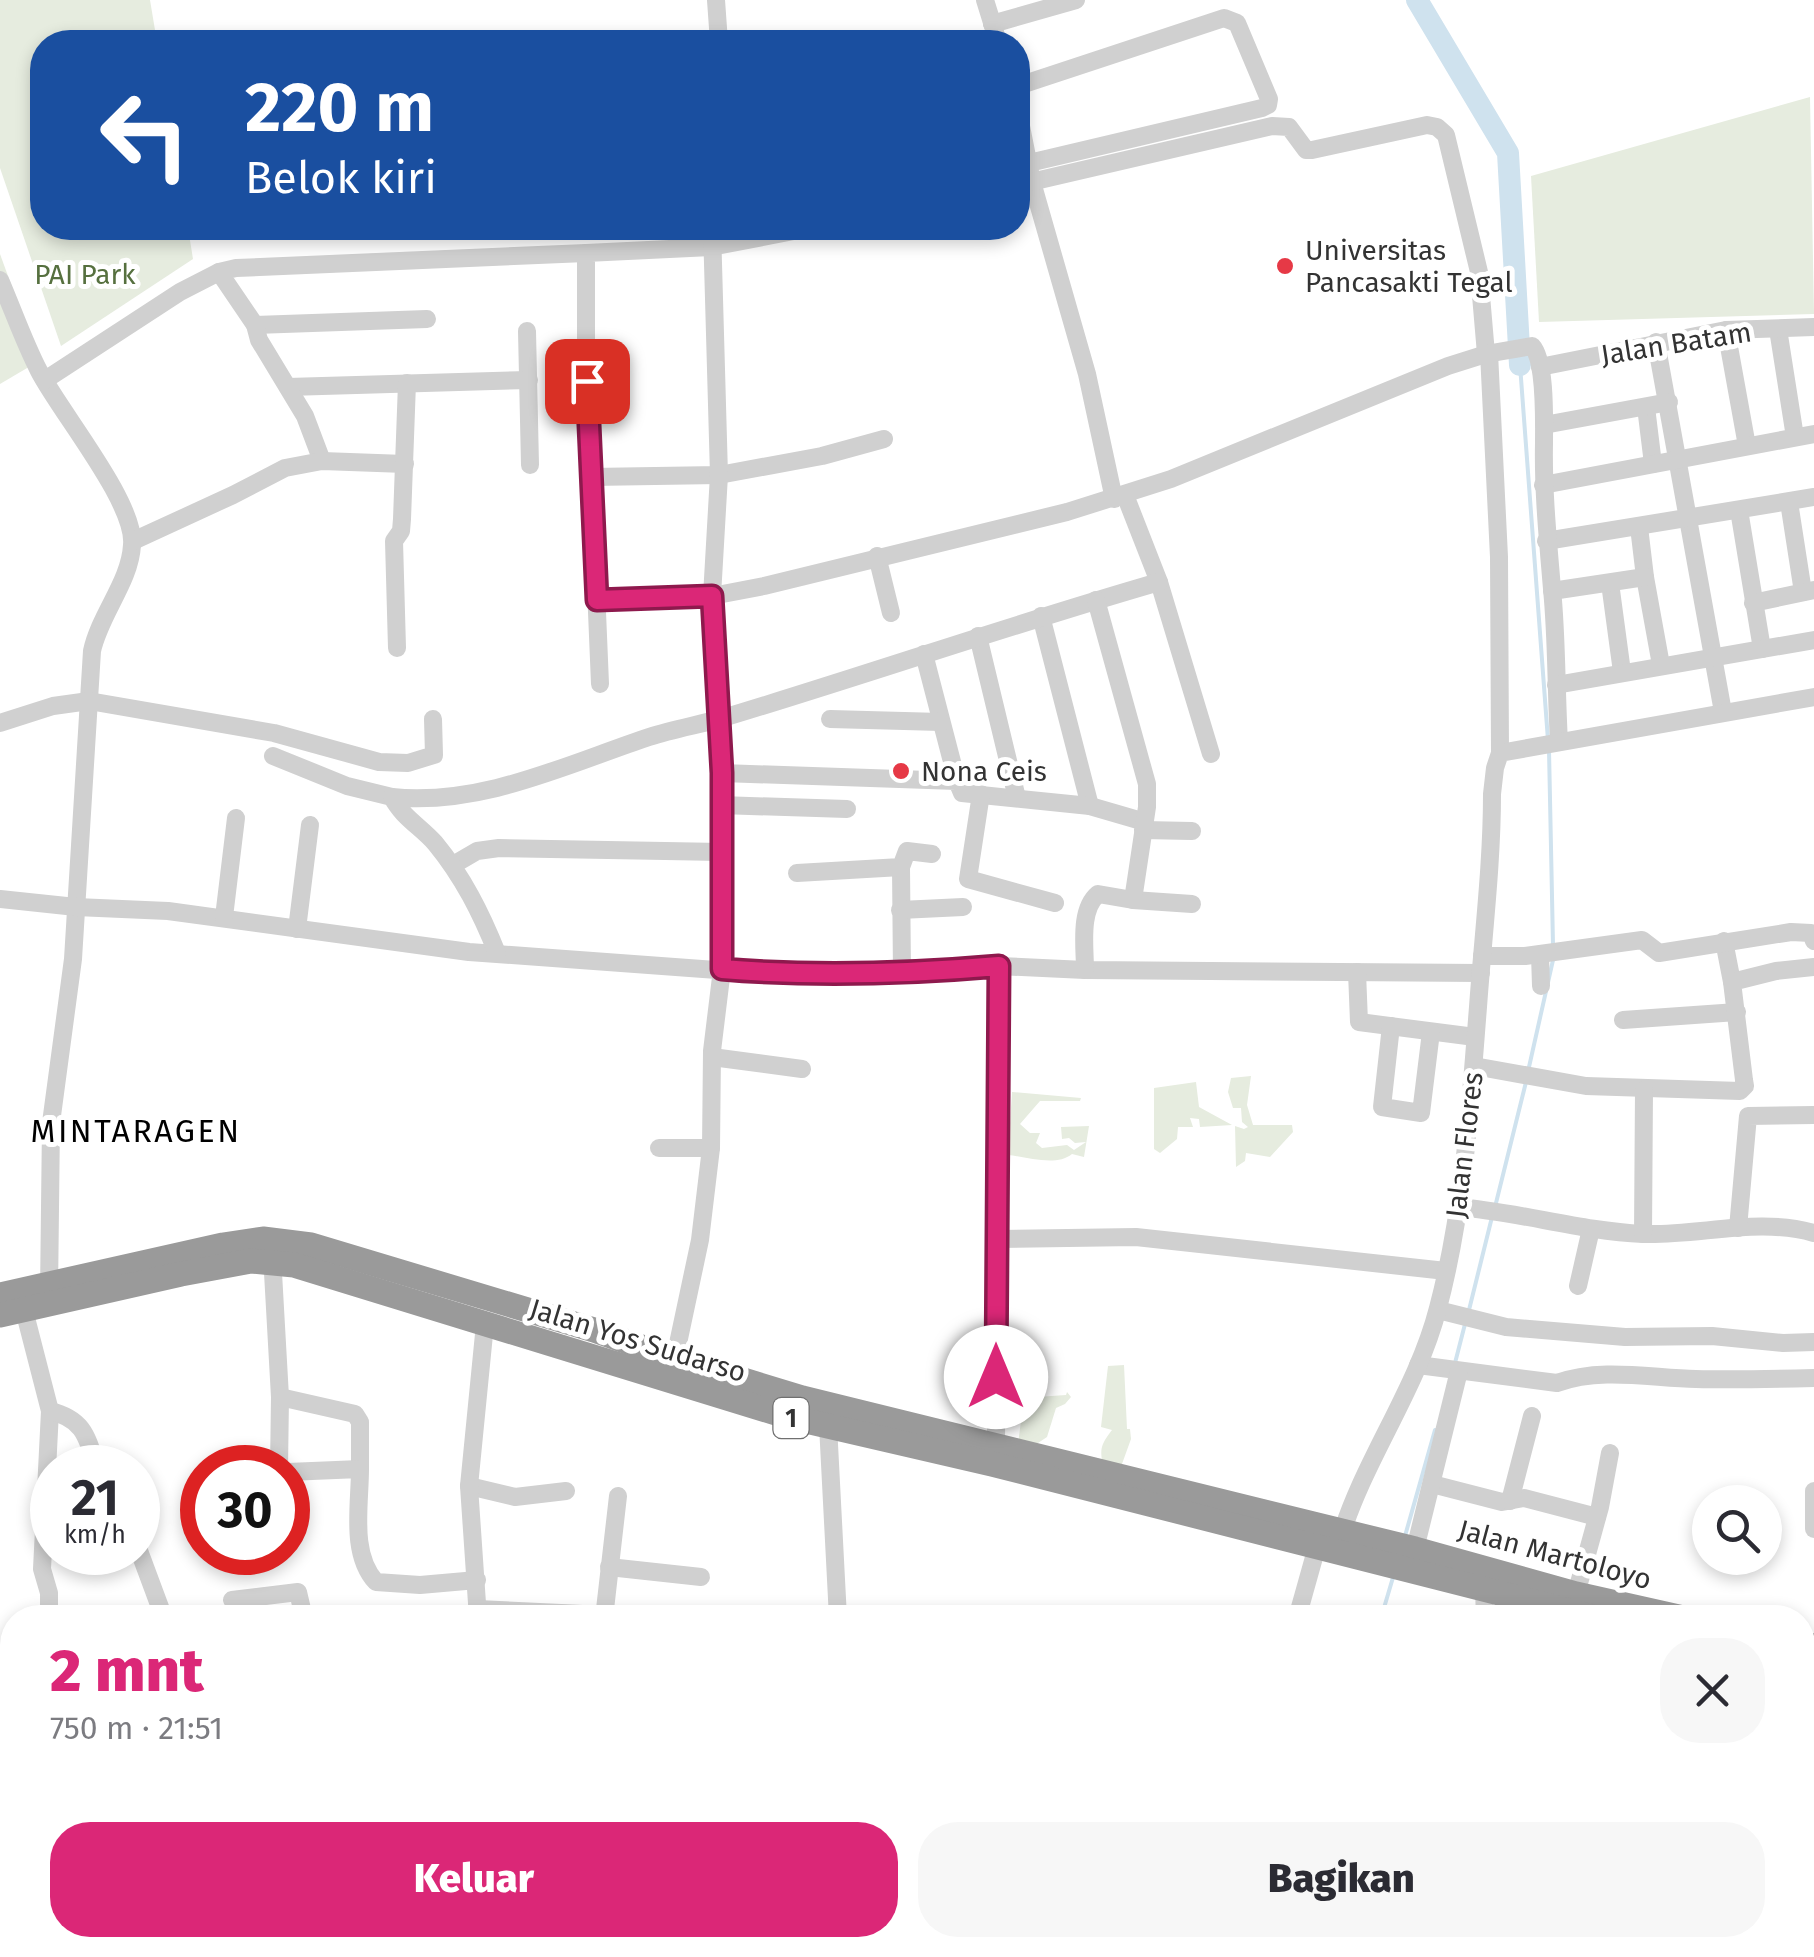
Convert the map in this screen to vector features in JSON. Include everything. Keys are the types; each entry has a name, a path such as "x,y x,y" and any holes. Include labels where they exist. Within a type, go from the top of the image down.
{"highway":[{"name":"Jalan Yos Sudarso","path":"272,1250 330,1274 484,1324 996,1445 1326,1536"},
{"name":"Jalan Yos Sudarso","path":"0,1295 49,1294 181,1274 251,1262 272,1250 330,1251 594,1330 672,1370 789,1417 1326,1536"},
{"name":"Jalan Yos Sudarso","path":"12,1312 49,1294"},
{"name":"1","path":"1326,1536 1486,1578 1561,1605"},
{"name":"Jalan Martoloyo","path":"1486,1578 1626,1605"}],"street":[{"path":"716,0 718,30"},
{"path":"986,0 994,30"},
{"path":"992,24 1076,0"},
{"path":"1030,82 1224,18 1236,23 1269,99 1262,108 1030,163"},
{"name":"Jalan Flores","path":"1030,183 1272,126 1289,126 1306,150 1312,150 1427,125 1437,127 1446,136 1479,272 1493,352 1500,753 1495,768 1474,1066 1458,1207 1438,1310 1418,1364 1371,1462 1326,1536 1301,1605"},
{"path":"1030,199 1087,374 1120,497 1159,582 1211,754"},
{"path":"672,1370 700,1240 711,1148 712,1057 722,969 722,773 712,596 719,475 711,240"},
{"path":"45,380 150,311 218,272 236,268 711,247 747,240"},
{"path":"586,253 600,684"},
{"path":"218,272 254,325 259,340 306,416 322,461"},
{"path":"0,280 45,380 114,491 133,540 123,578 94,640 73,959 54,1093 49,1294"},
{"path":"254,325 427,319"},
{"name":"Jalan Batam","path":"1540,368 1726,330 1814,327"},
{"path":"1778,329 1794,437"},
{"path":"1726,330 1747,446"},
{"path":"527,331 530,465"},
{"path":"1656,342 1722,712"},
{"path":"597,600 712,596 764,586 1120,497 1399,384 1493,352 1528,346 1536,351 1540,368 1557,742"},
{"path":"288,387 530,380"},
{"path":"396,648 394,541 401,530 408,383"},
{"path":"1544,425 1668,402"},
{"path":"1646,406 1653,464"},
{"path":"1543,485 1814,434"},
{"path":"591,477 719,475 822,456 884,439"},
{"path":"133,540 278,470 322,461 405,464"},
{"path":"1546,541 1814,497"},
{"path":"1753,602 1809,591 1789,502"},
{"path":"1739,510 1762,649"},
{"path":"1639,527 1661,665"},
{"path":"877,556 891,613"},
{"path":"1552,590 1644,576"},
{"path":"273,756 347,786 392,797 440,797 494,789 592,760 649,737 720,719 1159,582"},
{"path":"1610,582 1622,672"},
{"path":"1096,600 1147,784 1133,900"},
{"path":"1041,616 1090,806"},
{"path":"978,636 1016,798"},
{"path":"1556,684 1814,640"},
{"path":"924,654 962,793 1090,806 1144,826 1192,831"},
{"path":"1500,753 1814,697"},
{"path":"0,724 54,706 89,702 197,718 379,762 408,763 434,755 433,720"},
{"path":"830,719 941,722"},
{"path":"722,773 957,780"},
{"path":"981,794 968,879 1055,904"},
{"path":"392,797 399,810 431,838 452,865 480,910 497,954"},
{"path":"720,805 847,808"},
{"path":"224,918 236,818"},
{"path":"297,929 310,825"},
{"path":"452,865 476,851 498,848 722,852"},
{"path":"902,975 901,867 907,851 932,854"},
{"path":"797,874 901,867"},
{"path":"1085,970 1086,918 1090,901 1098,894 1192,904"},
{"path":"0,899 168,911 497,954 785,975 902,975 999,966 1356,972 1481,964 1642,940 1660,953 1791,932 1809,932 1814,940"},
{"path":"900,910 963,907"},
{"path":"1474,1066 1562,1084 1644,1090 1743,1089 1737,1012 1724,941"},
{"path":"1540,986 1547,953"},
{"path":"996,1445 999,966"},
{"path":"1732,982 1814,967"},
{"path":"1356,972 1359,1022 1476,1038"},
{"path":"1623,1020 1737,1012"},
{"path":"1391,1026 1383,1108 1422,1113 1431,1032"},
{"path":"712,1057 802,1070"},
{"path":"1643,1234 1644,1090"},
{"path":"1738,1228 1748,1116 1814,1115"},
{"path":"659,1148 711,1148"},
{"path":"1458,1207 1643,1234 1778,1227 1814,1233"},
{"path":"1578,1286 1591,1229"},
{"path":"995,1240 1136,1237 1446,1272"},
{"path":"272,1250 279,1445"},
{"path":"1438,1310 1506,1327 1624,1337 1712,1336 1814,1342"},
{"path":"12,1312 50,1410 42,1570 49,1605"},
{"path":"478,1605 469,1486 484,1324"},
{"path":"1418,1364 1556,1383 1570,1377 1614,1374 1696,1379 1814,1378"},
{"path":"1404,1556 1432,1484 1451,1371"},
{"path":"280,1396 355,1414 360,1422 360,1547 366,1568 376,1582 386,1585 477,1580"},
{"path":"50,1410 78,1422 89,1445"},
{"path":"1510,1501 1532,1416"},
{"path":"828,1425 837,1605"},
{"path":"1576,1594 1598,1517 1610,1453"},
{"path":"310,1471 360,1469"},
{"path":"1432,1484 1502,1502 1524,1498 1598,1517"},
{"path":"469,1486 516,1497 566,1491"},
{"path":"1814,1490 1814,1529"},
{"path":"605,1605 618,1496"},
{"path":"608,1567 701,1577"},
{"path":"148,1575 159,1605"},
{"path":"1485,1605 1486,1578"},
{"path":"232,1600 298,1592 301,1605"}],"green space":[{"name":"PAI Park","path":"0,0 150,0 155,30 30,30 30,240 190,240 193,259 61,346 0,168"},
{"path":"1810,97 1814,314 1539,322 1531,176"},
{"path":"0,254 39,361 0,384"},
{"path":"1251,1076 1247,1105 1253,1125 1292,1125 1293,1132 1270,1157 1246,1153 1245,1161 1236,1167 1235,1126 1248,1127 1242,1122 1241,1108 1233,1108 1228,1092 1231,1078"},
{"path":"1196,1082 1199,1107 1232,1125 1200,1127 1199,1119 1190,1118 1193,1127 1178,1127 1177,1139 1160,1153 1154,1149 1154,1088"},
{"path":"1012,1092 1081,1098 1040,1101 1020,1124 1030,1133 1040,1133 1036,1143 1042,1148 1067,1145 1074,1150 1086,1142 1062,1139 1061,1127 1089,1126 1084,1157 1072,1154 1050,1161 1008,1155"},
{"path":"1008,1338 1032,1342 1039,1348 1035,1356 1041,1363 1031,1381 1037,1397 1067,1392 1071,1397 1056,1408 1047,1437 1029,1449 1018,1444 1021,1421 1008,1407"},
{"path":"1124,1365 1127,1429 1131,1439 1118,1475 1104,1472 1102,1449 1112,1430 1101,1427 1108,1366"}],"waterway":[{"path":"1417,0 1508,153 1520,365"},
{"path":"1520,365 1548,740"},
{"path":"1549,750 1553,945"},
{"path":"1529,1067 1553,960"},
{"path":"1496,1203 1526,1082"},
{"path":"1469,1310 1492,1217"},
{"path":"1455,1363 1465,1324"},
{"path":"1405,1536 1435,1430"},
{"path":"1385,1605 1394,1574"}],"place":[{"name":"Universitas Pancasakti Tegal","path":"1285,266"},
{"name":"Nona Ceis","path":"901,771"}],"district":[{"name":"MINTARAGEN","path":"136,1131"}],"route":[{"path":"587,381 597,600 712,596 722,773 722,969 785,975 902,975 999,966 996,1377"}]}
